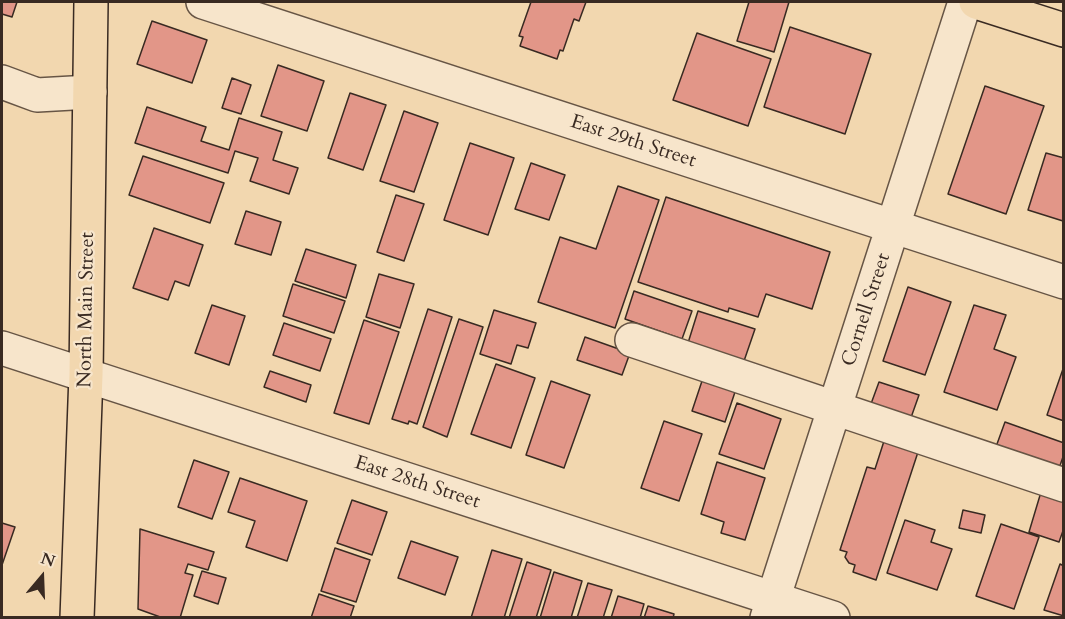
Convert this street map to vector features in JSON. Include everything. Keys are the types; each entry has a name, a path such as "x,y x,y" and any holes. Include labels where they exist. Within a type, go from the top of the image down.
{"main road":[{"name":"North Main Street","path":"77,618 86,375 91,2"},
{"path":"976,2 1064,30"}],"street":[{"name":"East 29th Street","path":"203,2 1064,282"},
{"name":"Cornell Street","path":"771,608 965,2"},
{"path":"2,82 37,95 90,92"},
{"path":"632,340 1064,485"},
{"name":"East 28th Street","path":"2,348 771,608 833,618"}],"building":[{"path":"2,2 17,2 12,17 2,14"},
{"path":"531,2 586,2 579,21 574,19 563,51 560,50 557,59 520,46 523,37 519,36"},
{"path":"749,2 789,2 774,52 737,41"},
{"path":"152,21 207,40 192,83 137,64"},
{"path":"790,27 871,54 845,134 764,107"},
{"path":"697,33 771,59 748,126 673,100"},
{"path":"278,65 324,81 307,131 261,116"},
{"path":"232,78 251,85 241,114 222,108"},
{"path":"985,86 1044,106 1006,214 948,194"},
{"path":"350,93 386,105 363,170 328,158"},
{"path":"147,107 206,127 201,141 229,150 239,118 282,132 273,160 298,168 289,194 250,181 258,158 235,151 228,173 135,143"},
{"path":"404,111 438,123 414,192 380,181"},
{"path":"470,143 514,158 488,235 444,220"},
{"path":"1046,153 1064,158 1063,221 1028,210"},
{"path":"143,156 224,183 210,223 129,195"},
{"path":"531,163 565,175 549,220 515,209"},
{"path":"618,186 659,200 615,328 538,302 560,237 596,249"},
{"path":"396,195 424,204 404,261 377,252"},
{"path":"666,197 830,252 812,309 766,294 758,317 729,308 728,312 638,282"},
{"path":"246,211 281,222 271,255 235,244"},
{"path":"154,228 203,245 189,286 175,281 168,300 133,288"},
{"path":"306,249 356,265 346,298 295,281"},
{"path":"379,274 414,284 400,328 366,317"},
{"path":"293,284 345,301 334,333 283,316"},
{"path":"908,287 951,302 925,375 883,361"},
{"path":"634,291 692,311 682,339 625,319"},
{"path":"212,305 245,316 229,365 195,353"},
{"path":"974,305 1006,315 994,349 1016,357 997,410 944,392"},
{"path":"428,309 452,317 417,424 409,421 408,424 392,419"},
{"path":"494,310 536,323 528,348 517,345 511,364 480,354"},
{"path":"698,311 755,329 744,361 688,343"},
{"path":"459,319 483,327 447,437 423,427"},
{"path":"364,320 399,332 369,424 334,413"},
{"path":"284,323 331,339 320,371 273,355"},
{"path":"585,337 630,353 622,375 577,360"},
{"path":"496,364 535,378 511,448 471,434"},
{"path":"1064,366 1064,421 1047,415"},
{"path":"270,371 311,385 306,402 264,387"},
{"path":"703,378 736,389 725,422 692,411"},
{"path":"551,381 590,395 564,468 526,455"},
{"path":"879,382 919,395 908,426 868,412"},
{"path":"737,403 781,419 764,469 719,454"},
{"path":"664,421 702,434 679,501 641,488"},
{"path":"1005,422 1064,443 1064,454 1056,477 993,455"},
{"path":"885,438 919,449 876,580 853,572 855,565 849,563 845,557 847,552 840,550 867,467 875,469"},
{"path":"194,460 229,472 212,519 178,507"},
{"path":"717,462 765,478 745,540 721,533 724,522 701,514"},
{"path":"240,478 307,501 287,561 246,547 255,521 228,512"},
{"path":"1041,492 1064,500 1064,528 1059,542 1029,532"},
{"path":"352,500 387,512 372,555 337,543"},
{"path":"963,510 985,515 981,533 959,528"},
{"path":"905,520 935,530 931,542 952,549 937,590 887,573"},
{"path":"2,523 15,527 2,565"},
{"path":"1001,524 1039,537 1014,609 976,596"},
{"path":"140,529 214,552 208,570 188,564 185,573 193,575 180,618 163,618 138,609"},
{"path":"411,541 458,557 445,595 398,578"},
{"path":"335,548 370,560 356,602 321,591"},
{"path":"492,550 522,559 504,618 471,618"},
{"path":"527,562 551,570 536,618 509,618"},
{"path":"1060,564 1064,566 1064,616 1044,610"},
{"path":"202,571 226,578 218,604 194,596"},
{"path":"554,572 582,581 571,618 540,618"},
{"path":"588,583 612,590 603,618 577,618"},
{"path":"319,594 354,606 350,618 311,618"},
{"path":"618,596 644,604 640,618 611,618"},
{"path":"648,606 674,614 673,618 644,618"}]}
